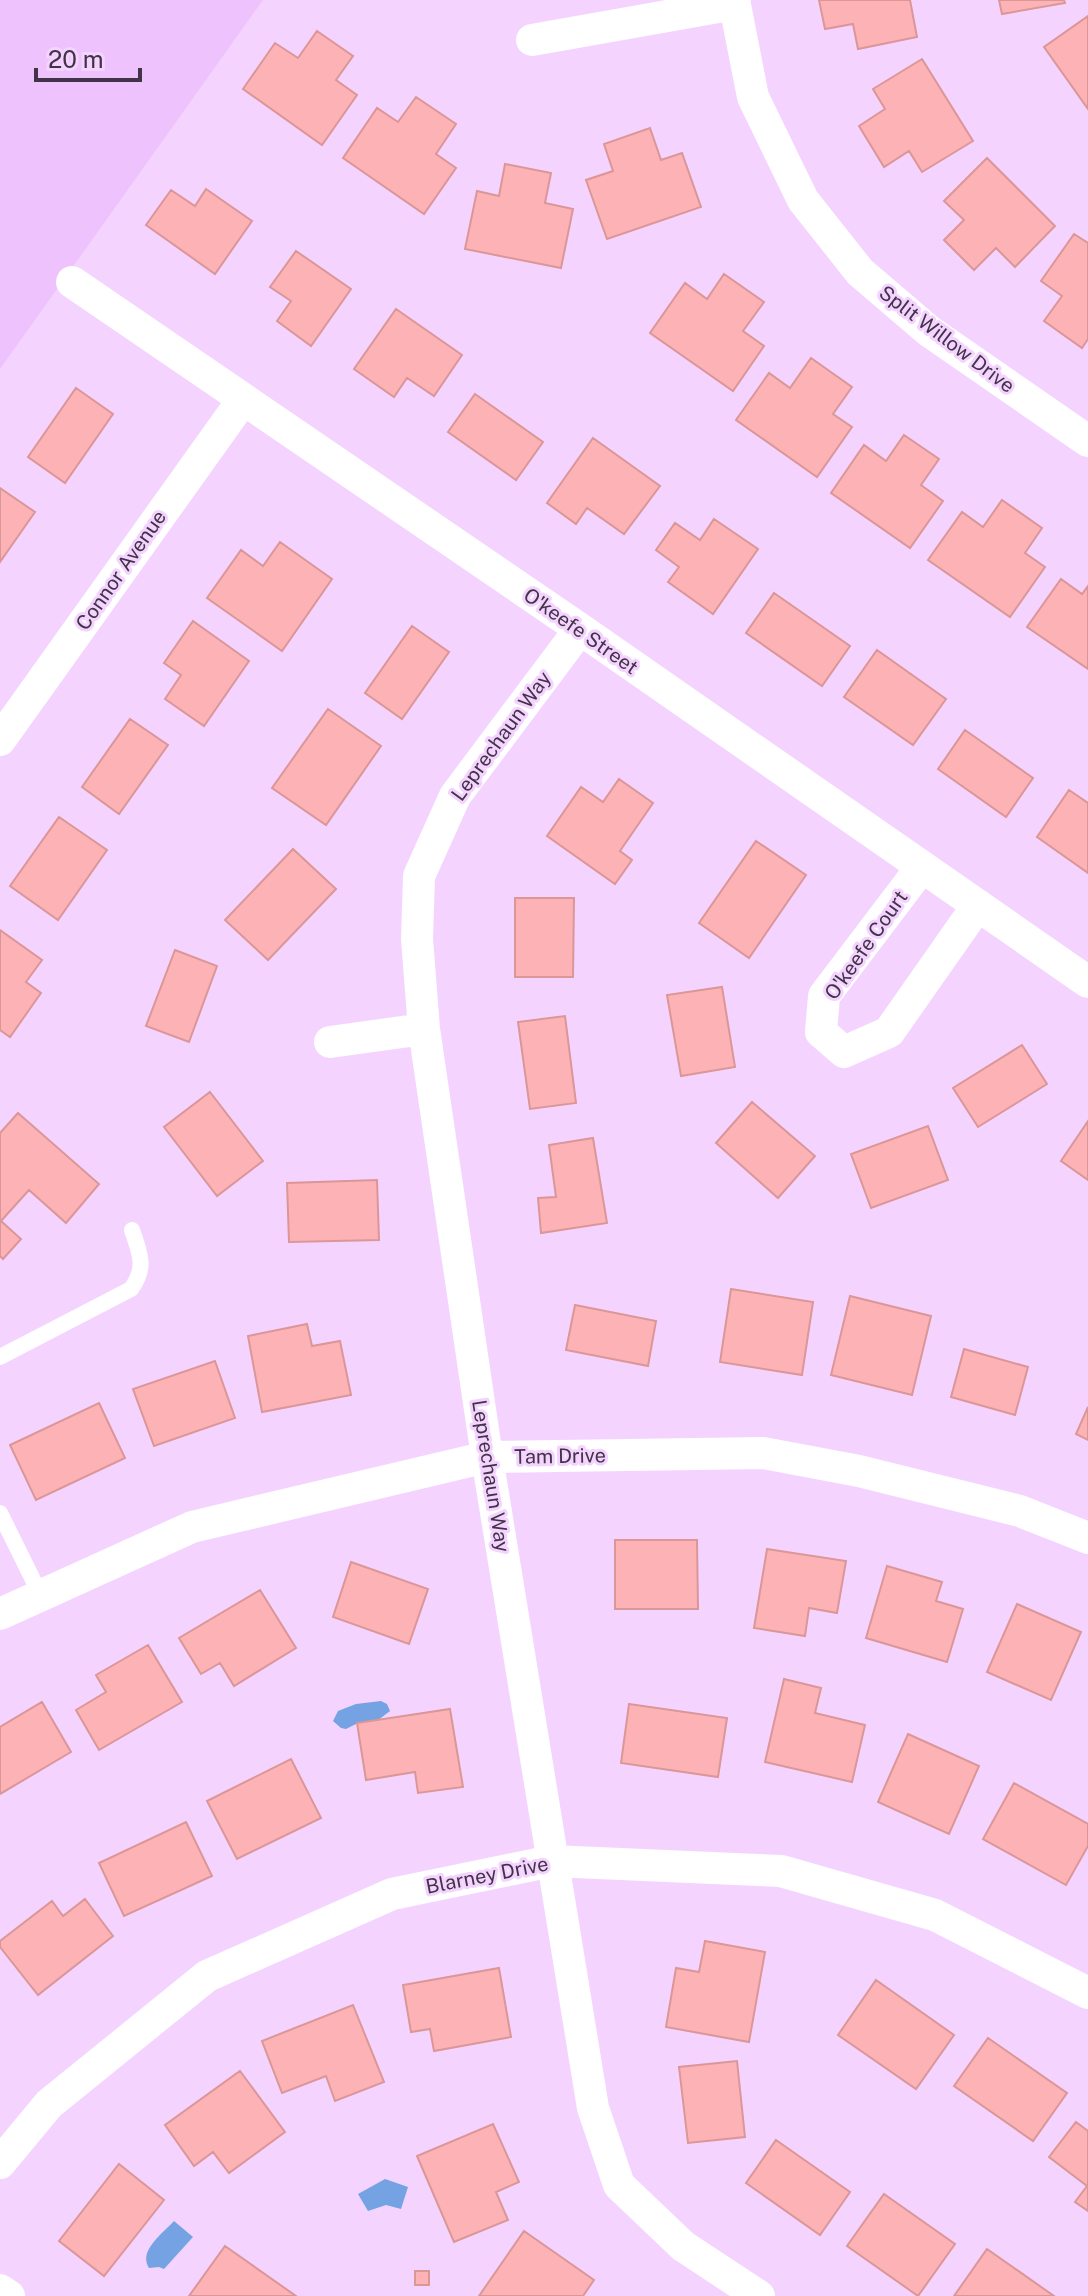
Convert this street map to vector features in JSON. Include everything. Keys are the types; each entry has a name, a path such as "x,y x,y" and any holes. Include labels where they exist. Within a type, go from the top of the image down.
{"street":[{"path":"532,40 734,2"},
{"name":"Split Willow Drive","path":"734,2 753,97 803,200 860,272 929,331 1088,441"},
{"name":"O'keefe Street","path":"72,282 580,629 1088,982"},
{"name":"Connor Avenue","path":"0,740 242,401"},
{"name":"Leprechaun Way","path":"580,629 455,796 419,876 417,939 424,1029 487,1457 593,2108 619,2185 683,2246 759,2296"},
{"name":"O'keefe Court","path":"921,868 824,996 821,1032 844,1052 889,1032 978,905"},
{"path":"330,1042 424,1029"},
{"name":"Tam Drive","path":"0,1614 192,1527 487,1457 763,1453 859,1471 1020,1511 1088,1538"},
{"name":"Blarney Drive","path":"0,2163 49,2104 207,1976 392,1894 552,1861 781,1871 935,1915 1088,1993"},
{"path":"0,2290 9,2296"}],"lane":[{"path":"0,1357 131,1289 141,1275 141,1256 132,1230"},
{"path":"0,1513 41,1596"}],"shaded area":[{"path":"0,0 263,0 0,369"}],"water":[{"path":"381,1701 387,1704 390,1711 377,1721 346,1729 333,1721 338,1711 356,1704"},
{"path":"385,2179 408,2187 401,2209 386,2205 368,2211 358,2194"},
{"path":"174,2221 193,2237 164,2269 149,2268 146,2262 149,2249"}],"building":[{"path":"819,0 910,0 917,37 858,49 853,24 825,29"},
{"path":"999,0 1064,0 1065,3 1002,14"},
{"path":"1088,16 1088,109 1044,47"},
{"path":"317,31 353,56 336,80 357,95 322,145 243,89 275,43 298,58"},
{"path":"922,59 973,141 922,172 909,151 884,167 859,126 885,109 873,89"},
{"path":"416,97 456,124 436,154 456,168 424,214 343,158 377,108 398,122"},
{"path":"650,128 661,160 682,153 701,207 607,239 586,180 613,171 604,144"},
{"path":"987,158 1055,226 1015,267 996,248 974,270 944,240 964,220 944,201"},
{"path":"505,164 551,173 545,203 573,209 561,268 465,249 477,191 499,196"},
{"path":"206,189 252,221 215,274 146,225 171,190 195,206"},
{"path":"1074,234 1088,243 1088,339 1082,348 1044,321 1062,296 1041,281"},
{"path":"296,251 351,289 311,346 277,321 291,301 270,287"},
{"path":"724,274 764,302 743,331 764,346 733,391 650,333 685,283 707,299"},
{"path":"396,309 462,355 434,396 407,378 394,397 354,369"},
{"path":"811,358 852,387 833,414 852,427 817,477 736,420 769,373 790,388"},
{"path":"76,388 113,414 65,483 28,457"},
{"path":"475,394 543,442 516,480 448,432"},
{"path":"904,435 939,459 921,485 943,501 910,548 831,493 864,445 886,461"},
{"path":"593,438 660,486 624,534 587,508 576,524 547,503"},
{"path":"0,488 35,512 0,562"},
{"path":"1002,500 1042,528 1025,553 1045,567 1010,617 928,560 962,512 983,527"},
{"path":"714,519 758,549 713,614 668,582 679,567 656,550 675,523 700,540"},
{"path":"280,542 332,579 282,651 207,598 241,550 263,566"},
{"path":"1061,579 1082,594 1088,586 1088,669 1027,627"},
{"path":"774,593 850,646 822,686 746,633"},
{"path":"193,621 249,661 204,726 165,699 181,675 164,663"},
{"path":"412,626 449,652 402,719 365,693"},
{"path":"877,650 946,699 913,745 844,697"},
{"path":"328,709 381,746 326,825 272,788"},
{"path":"130,719 168,745 119,814 82,787"},
{"path":"965,730 1033,778 1006,817 938,769"},
{"path":"619,779 653,803 620,851 632,860 615,884 547,836 581,787 603,802"},
{"path":"1069,790 1088,803 1088,873 1037,837"},
{"path":"59,817 107,850 58,920 10,886"},
{"path":"756,841 806,875 749,958 699,923"},
{"path":"293,849 336,889 268,960 225,920"},
{"path":"515,898 574,898 573,977 515,977"},
{"path":"0,930 42,960 26,982 41,993 10,1037 0,1030"},
{"path":"175,950 217,966 189,1042 146,1026"},
{"path":"722,987 735,1067 681,1076 667,995"},
{"path":"565,1016 576,1103 530,1109 518,1022"},
{"path":"1022,1045 1047,1084 978,1127 953,1088"},
{"path":"210,1092 263,1161 217,1196 164,1127"},
{"path":"752,1102 815,1156 778,1198 716,1143"},
{"path":"18,1113 99,1184 66,1223 29,1190 1,1221 21,1239 3,1259 0,1256 0,1133"},
{"path":"1088,1121 1088,1180 1061,1161"},
{"path":"928,1126 948,1180 871,1208 851,1154"},
{"path":"593,1138 607,1223 541,1233 538,1198 556,1197 549,1145"},
{"path":"377,1180 379,1240 289,1242 287,1183"},
{"path":"731,1289 813,1302 802,1375 720,1362"},
{"path":"850,1296 931,1316 912,1395 831,1375"},
{"path":"575,1305 656,1321 648,1366 566,1350"},
{"path":"307,1324 312,1346 340,1341 351,1395 262,1412 248,1336"},
{"path":"964,1349 1028,1367 1015,1415 951,1397"},
{"path":"215,1361 235,1418 154,1446 133,1389"},
{"path":"99,1403 125,1458 36,1500 10,1445"},
{"path":"1088,1407 1088,1440 1076,1434"},
{"path":"615,1540 697,1540 698,1609 615,1609"},
{"path":"767,1549 846,1561 837,1613 809,1608 805,1636 754,1628"},
{"path":"351,1562 428,1589 409,1644 333,1617"},
{"path":"887,1566 942,1582 936,1601 963,1609 947,1662 866,1638"},
{"path":"260,1590 296,1648 234,1686 220,1663 201,1674 179,1638"},
{"path":"1017,1604 1081,1632 1051,1700 987,1672"},
{"path":"148,1645 182,1702 99,1750 76,1710 106,1692 96,1675"},
{"path":"784,1679 821,1688 815,1713 865,1725 852,1782 765,1762"},
{"path":"42,1702 71,1752 0,1794 0,1727"},
{"path":"629,1704 727,1718 718,1777 621,1763"},
{"path":"450,1709 463,1787 418,1793 415,1772 366,1780 357,1723"},
{"path":"908,1734 979,1766 949,1834 878,1802"},
{"path":"291,1759 321,1818 237,1859 207,1801"},
{"path":"1014,1783 1088,1824 1088,1846 1066,1885 983,1839"},
{"path":"186,1822 212,1876 124,1916 99,1863"},
{"path":"85,1899 113,1936 38,1995 0,1947 0,1941 52,1901 63,1916"},
{"path":"705,1941 765,1952 749,2042 666,2027 676,1968 699,1972"},
{"path":"499,1968 511,2037 434,2051 430,2029 411,2032 403,1985"},
{"path":"876,1980 954,2035 916,2089 838,2035"},
{"path":"353,2005 384,2082 335,2101 326,2076 282,2093 262,2041"},
{"path":"988,2038 1067,2093 1033,2141 954,2086"},
{"path":"737,2061 745,2137 688,2143 679,2067"},
{"path":"240,2071 285,2132 229,2173 213,2152 194,2166 165,2125"},
{"path":"1076,2122 1088,2131 1088,2211 1075,2202 1087,2186 1049,2157"},
{"path":"493,2124 519,2182 496,2192 508,2220 454,2242 417,2156"},
{"path":"776,2140 850,2192 820,2235 746,2183"},
{"path":"119,2164 164,2200 104,2276 59,2241"},
{"path":"884,2194 955,2244 918,2296 847,2246"},
{"path":"524,2231 594,2280 583,2296 479,2296"},
{"path":"225,2246 296,2296 189,2296"},
{"path":"987,2249 1054,2296 954,2296"},
{"path":"415,2271 429,2271 429,2285 415,2285"}]}
